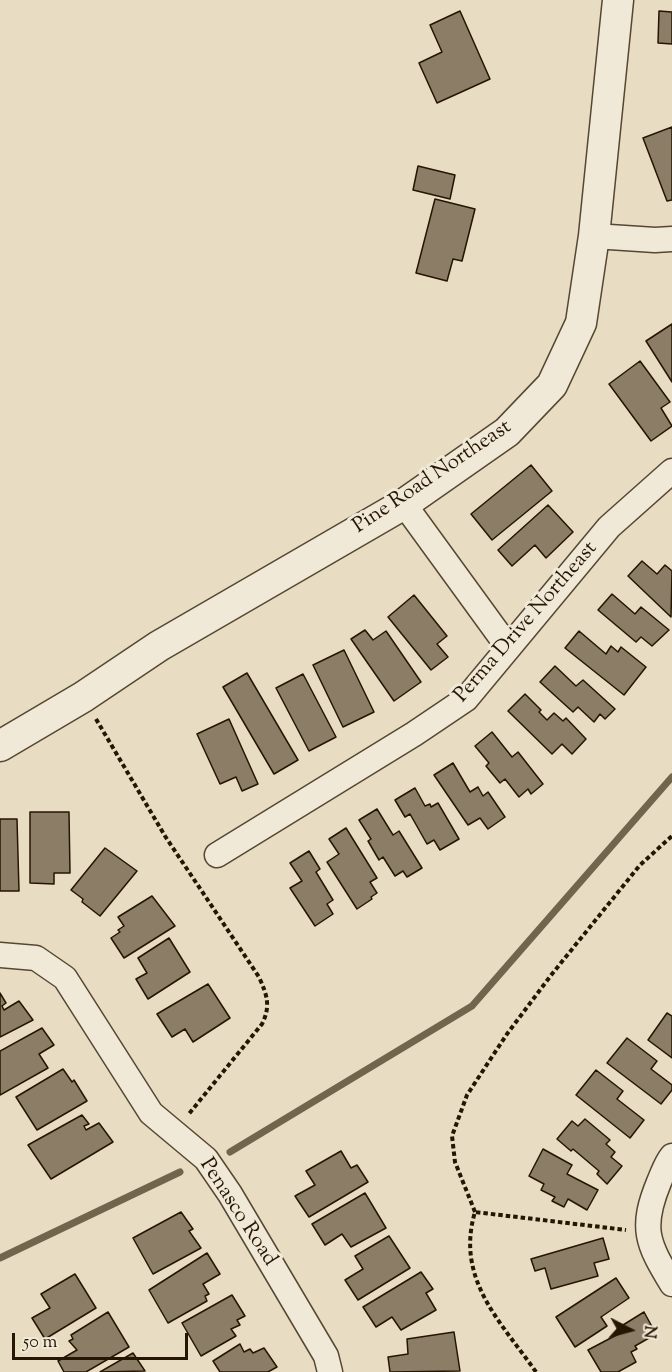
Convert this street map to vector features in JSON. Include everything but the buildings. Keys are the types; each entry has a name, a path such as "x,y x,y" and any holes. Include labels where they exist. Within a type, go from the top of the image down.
{"street":[{"name":"Pine Road Northeast","path":"0,746 83,698 159,646 404,504 507,432 552,385 581,323 594,236 618,0"},
{"path":"594,236 672,239"},
{"name":"Perma Drive Northeast","path":"217,855 414,734 466,699 609,527 672,471"},
{"path":"404,504 508,647"},
{"name":"Penasco Road","path":"0,955 36,958 65,978 151,1113 206,1160 230,1194 326,1356 330,1372"},
{"path":"672,1156 650,1204 647,1230 655,1255 672,1284"}],"path":[{"path":"83,698 165,836 259,977 269,1002 262,1024 174,1132"},
{"path":"536,1372 496,1320 482,1294 473,1266 469,1232 475,1212 455,1162 452,1136 467,1095 507,1034 640,865 672,836"},
{"path":"475,1212 633,1231 647,1230"}],"waterway":[{"path":"230,1152 472,1006 672,777"},
{"path":"0,1258 180,1172"}]}
